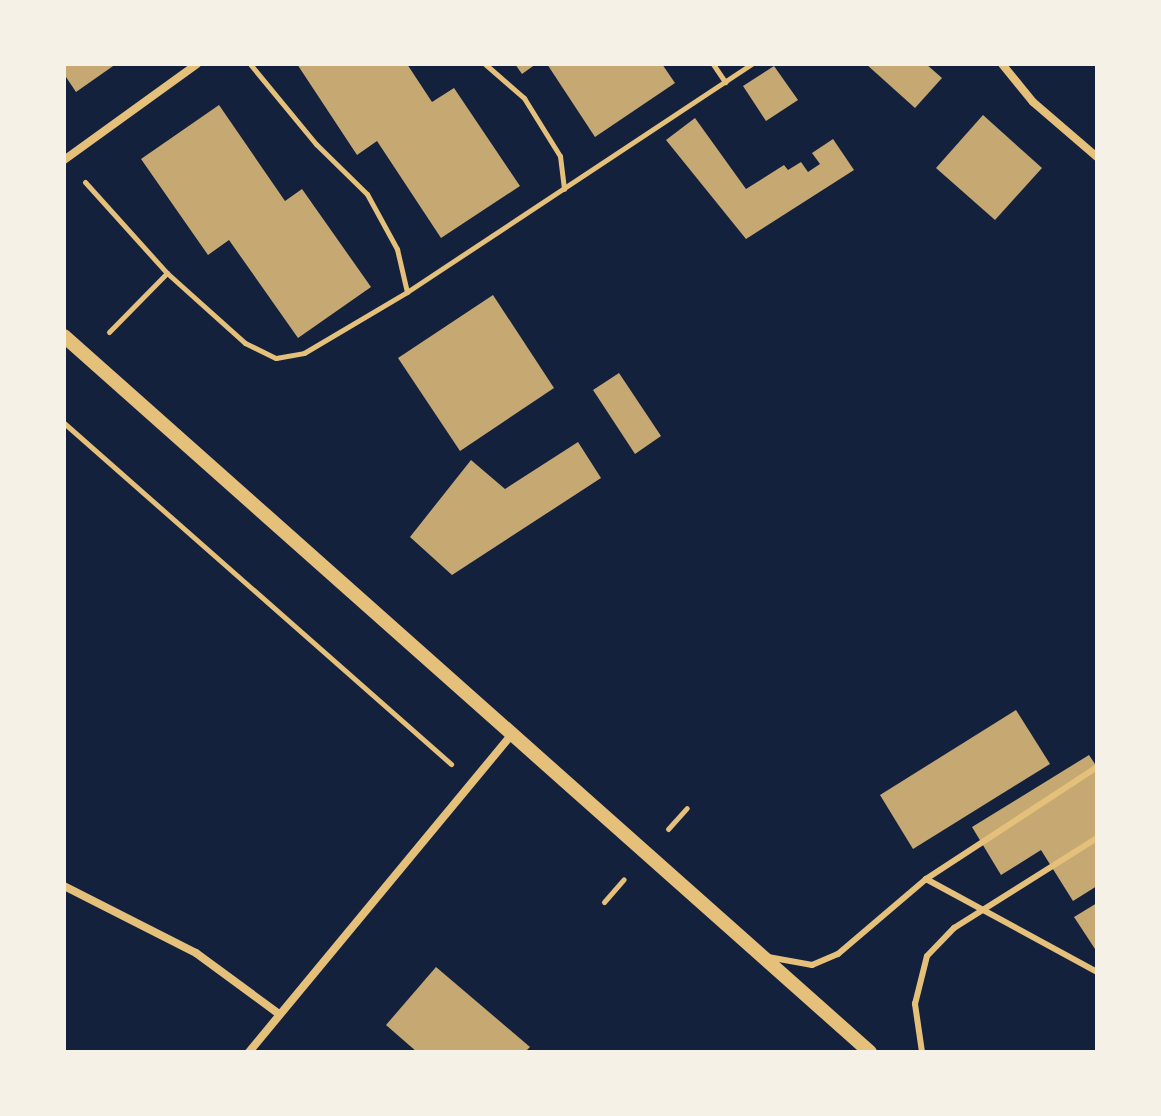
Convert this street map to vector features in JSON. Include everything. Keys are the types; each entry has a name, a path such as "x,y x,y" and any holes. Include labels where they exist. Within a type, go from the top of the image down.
{"street":[{"path":"64,160 197,64"},
{"path":"1002,64 1033,102 1097,157"},
{"path":"64,336 768,957 870,1052"},
{"path":"249,1052 514,732"},
{"path":"64,886 196,953 279,1014"}],"lane":[{"path":"768,957 812,965 838,954 926,879 1097,767"},
{"path":"922,1052 915,1004 927,956 980,911 1097,838"},
{"path":"926,879 1097,972"}],"path":[{"path":"250,64 316,144 367,194 397,249 407,292"},
{"path":"485,64 524,98 560,156 564,189"},
{"path":"713,64 725,82"},
{"path":"64,160 167,273 245,343 276,358 304,353 407,292 752,64"},
{"path":"87,356 167,273"},
{"path":"64,423 473,783"}],"building":[{"path":"64,64 116,64 76,92 64,74"},
{"path":"297,64 407,64 432,102 454,88 520,186 441,238 377,141 357,155"},
{"path":"515,64 536,64 522,74"},
{"path":"547,64 662,64 675,83 595,137"},
{"path":"866,64 926,64 942,78 915,108"},
{"path":"774,66 798,100 766,121 743,86"},
{"path":"219,105 285,201 302,189 371,287 298,338 229,240 208,255 141,159"},
{"path":"983,115 1042,168 995,220 936,168"},
{"path":"695,118 746,189 784,165 788,170 801,162 808,172 820,164 812,153 833,139 854,170 746,239 666,140"},
{"path":"493,295 554,388 460,451 398,358"},
{"path":"619,373 661,436 635,454 593,390"},
{"path":"578,442 601,478 452,575 410,537 471,460 505,489"},
{"path":"1016,710 1050,764 913,849 880,795"},
{"path":"1089,755 1097,767 1097,886 1073,901 1041,850 1001,875 972,827"},
{"path":"1097,903 1097,952 1074,917"},
{"path":"436,967 530,1047 525,1052 417,1052 386,1025"}]}
